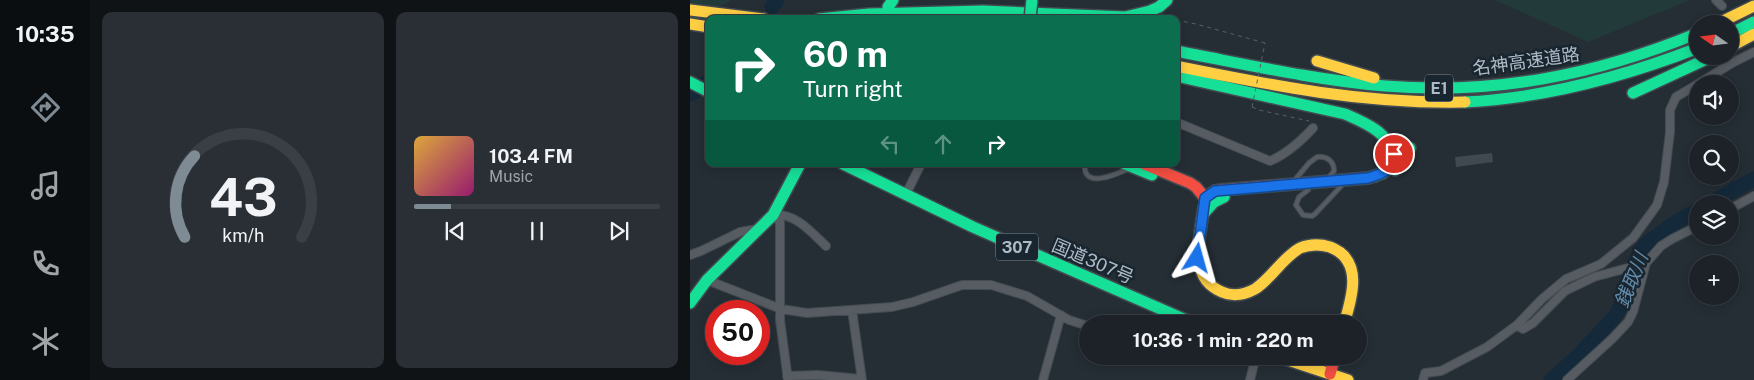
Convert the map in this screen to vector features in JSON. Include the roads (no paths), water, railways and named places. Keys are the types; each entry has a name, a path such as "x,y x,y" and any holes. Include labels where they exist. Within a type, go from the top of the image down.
{"main road":[{"path":"1030,15 1032,0"},
{"path":"1133,15 1150,11 1167,0"},
{"path":"1736,15 1754,6"},
{"path":"690,10 731,15"},
{"path":"859,15 984,11 1091,15"},
{"path":"1739,30 1754,22"},
{"path":"690,24 705,26"},
{"path":"1739,42 1754,34"},
{"name":"名神高速道路","path":"1180,52 1345,82 1419,88 1460,88 1544,80 1618,62 1689,37"},
{"name":"名神高速道路","path":"1180,67 1272,86 1343,96 1386,101 1459,103 1504,100 1585,86 1648,67 1689,51"},
{"path":"1317,62 1419,88"},
{"path":"1632,93 1693,65"},
{"path":"1180,77 1345,114 1371,127 1390,143 1394,154 1392,165 1383,173 1344,184 1308,190 1287,188 1221,190 1215,191 1205,198"},
{"path":"691,83 705,90"},
{"path":"1203,214 1214,202 1222,198 1322,182 1367,186 1381,181 1393,172 1404,153 1410,148"},
{"path":"690,303 706,280 773,215 798,167"},
{"name":"国道307号","path":"849,167 971,227 1174,315"},
{"path":"1140,167 1195,195 1200,202 1203,214"},
{"path":"1142,167 1190,183 1205,198 1197,258 1203,279 1212,288 1232,295 1245,294 1265,282 1290,255 1300,248 1316,244 1327,246 1338,250 1346,258 1351,269 1354,282 1347,315"},
{"path":"1303,365 1348,380"},
{"path":"1330,374 1332,365"}],"street":[{"path":"1713,75 1749,52"},
{"path":"1423,380 1425,373 1441,371 1487,347 1517,325 1542,299 1566,279 1601,264 1634,238 1657,205 1664,182 1670,132 1670,110 1676,97 1689,89"},
{"path":"1180,124 1270,161 1289,151 1313,128"},
{"path":"905,196 920,167"},
{"path":"1739,204 1754,196"},
{"path":"773,215 784,214 801,223 826,246"},
{"path":"773,215 780,222 782,342 788,378 818,375 862,380 852,310"},
{"path":"690,255 740,232 760,228"},
{"path":"1567,380 1628,322 1646,263 1661,246 1689,230"},
{"path":"1517,325 1523,329 1533,323 1565,291 1578,284 1594,277 1646,263"},
{"path":"706,280 781,309 807,313 892,307 913,302 962,285 982,284 1020,294 1061,316 1079,323"},
{"path":"1043,380 1061,316"},
{"path":"1250,380 1254,365"}],"lane":[{"path":"1287,188 1314,160 1322,157 1331,161 1334,171 1332,175 1322,182"},
{"path":"1085,167 1088,175 1098,179 1131,167"},
{"path":"1308,190 1299,197 1296,205 1303,214 1312,216 1344,184"}],"waterway":[{"path":"772,7 777,0"},
{"path":"690,94 705,84"},
{"name":"銭取川","path":"1725,195 1754,179"},
{"name":"銭取川","path":"1551,380 1579,355 1616,315 1629,290 1639,253 1646,244 1689,215"}]}
